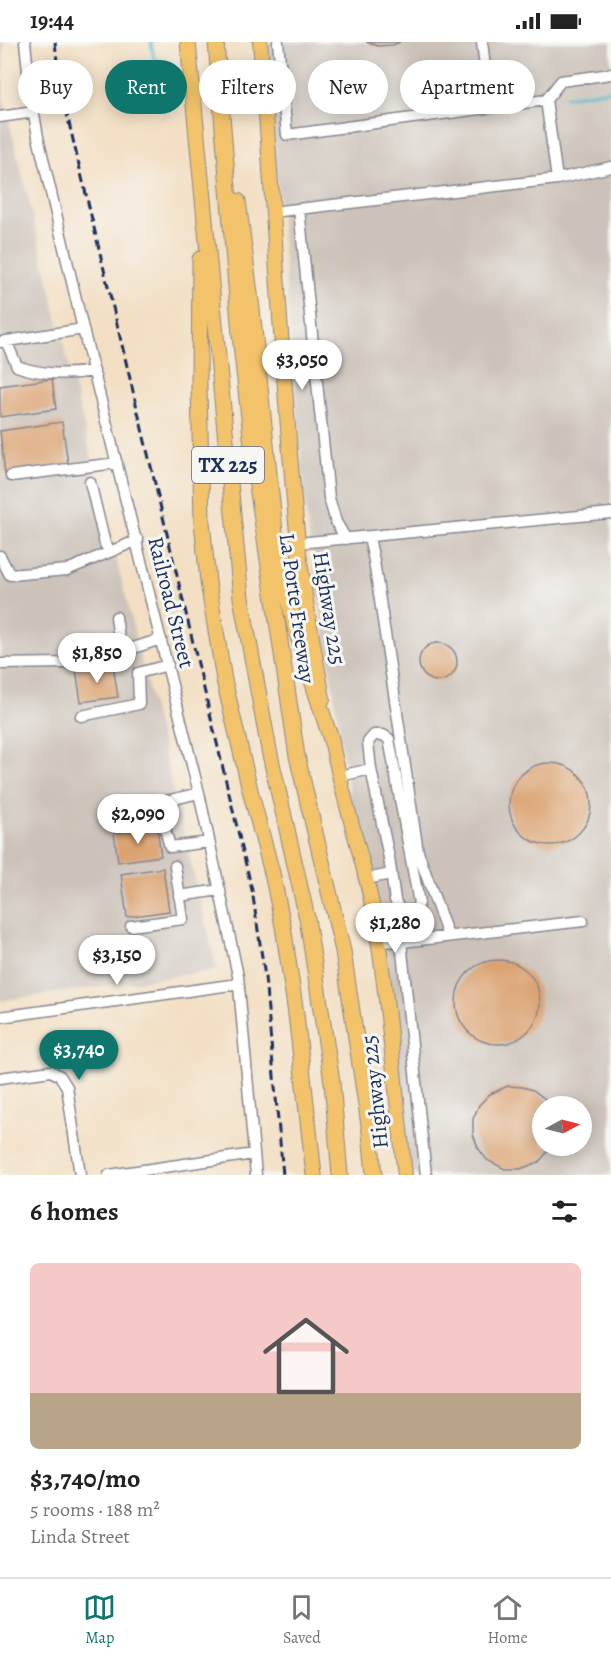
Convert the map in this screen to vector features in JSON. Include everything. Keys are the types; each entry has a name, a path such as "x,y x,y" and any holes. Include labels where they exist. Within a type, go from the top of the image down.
{"highway":[{"name":"TX 225","path":"188,42 241,598 268,750 307,918 332,1082 340,1175"},
{"path":"217,42 252,309 275,532 295,628 332,743"},
{"name":"La Porte Freeway","path":"217,42 240,335 255,472 297,756 343,951 370,1132 374,1175"},
{"path":"201,178 199,386 202,522 208,582 224,680 283,926 296,1014 314,1175"}],"main road":[{"name":"Highway 225","path":"260,42 298,543 313,643 332,743 366,879 377,941 405,1175"}],"street":[{"name":"Railroad Street","path":"25,42 27,60"},
{"path":"278,42 287,135 439,114"},
{"path":"482,42 484,60"},
{"path":"535,101 546,100 561,81 611,74"},
{"path":"546,100 557,179"},
{"path":"0,117 20,114"},
{"name":"Railroad Street","path":"34,114 83,329 138,540 220,890 238,984 256,1175"},
{"path":"272,212 557,179 611,167"},
{"path":"299,209 329,498 336,522 346,539"},
{"path":"83,329 3,341 17,366 28,370 73,374 94,371"},
{"path":"11,476 117,463"},
{"path":"90,483 105,544 110,551"},
{"path":"298,543 611,513"},
{"path":"369,537 418,852 448,936"},
{"path":"0,556 10,575 67,570 138,540"},
{"path":"116,617 122,652"},
{"path":"0,664 63,663 122,652 161,639"},
{"path":"81,716 139,704 138,673 168,665"},
{"path":"374,735 383,735 389,740 419,903 416,910 408,913 399,909 395,900 371,769 368,742 374,735"},
{"path":"340,776 371,769"},
{"path":"118,805 152,800 162,802 199,793"},
{"path":"162,802 163,822 170,848 209,842"},
{"path":"131,926 183,919 174,866"},
{"path":"366,879 391,874"},
{"path":"179,896 220,890"},
{"path":"377,941 400,942 583,921"},
{"path":"400,942 426,1175"},
{"path":"0,1017 238,984"},
{"path":"0,1078 51,1071 60,1076 67,1088 80,1175"},
{"path":"109,1175 254,1154"}],"shaded area":[{"path":"0,42 4,42 3,96 217,970 0,1001"},
{"path":"265,42 611,42 611,1175 409,1175 306,515 271,114 296,114 296,60 267,60"}],"building":[{"path":"366,42 400,42 378,46"},
{"path":"52,379 56,409 0,417 0,386"},
{"path":"62,422 68,464 5,474 0,431"},
{"path":"438,643 451,649 457,662 451,675 438,681 425,675 419,662 425,649"},
{"path":"113,665 118,697 81,702 76,670"},
{"path":"550,763 566,767 579,775 587,788 591,804 587,820 579,833 566,841 550,845 534,841 521,833 513,820 509,804 513,788 521,775 534,767"},
{"path":"157,827 161,856 118,862 114,833"},
{"path":"163,868 169,911 127,917 121,874"},
{"path":"498,960 514,963 528,972 537,986 540,1002 537,1018 528,1032 514,1041 498,1044 482,1041 468,1032 459,1018 456,1002 459,986 468,972 482,963"},
{"path":"508,1086 533,1090 541,1096 532,1096 532,1156 544,1156 539,1162 520,1169 505,1169 487,1160 478,1148 473,1134 473,1119 479,1105 490,1094"}],"waterway":[{"path":"151,42 154,59 159,60"},
{"path":"566,97 611,90"}],"railway":[{"path":"55,42 64,102 252,890 265,977 283,1175"}]}
